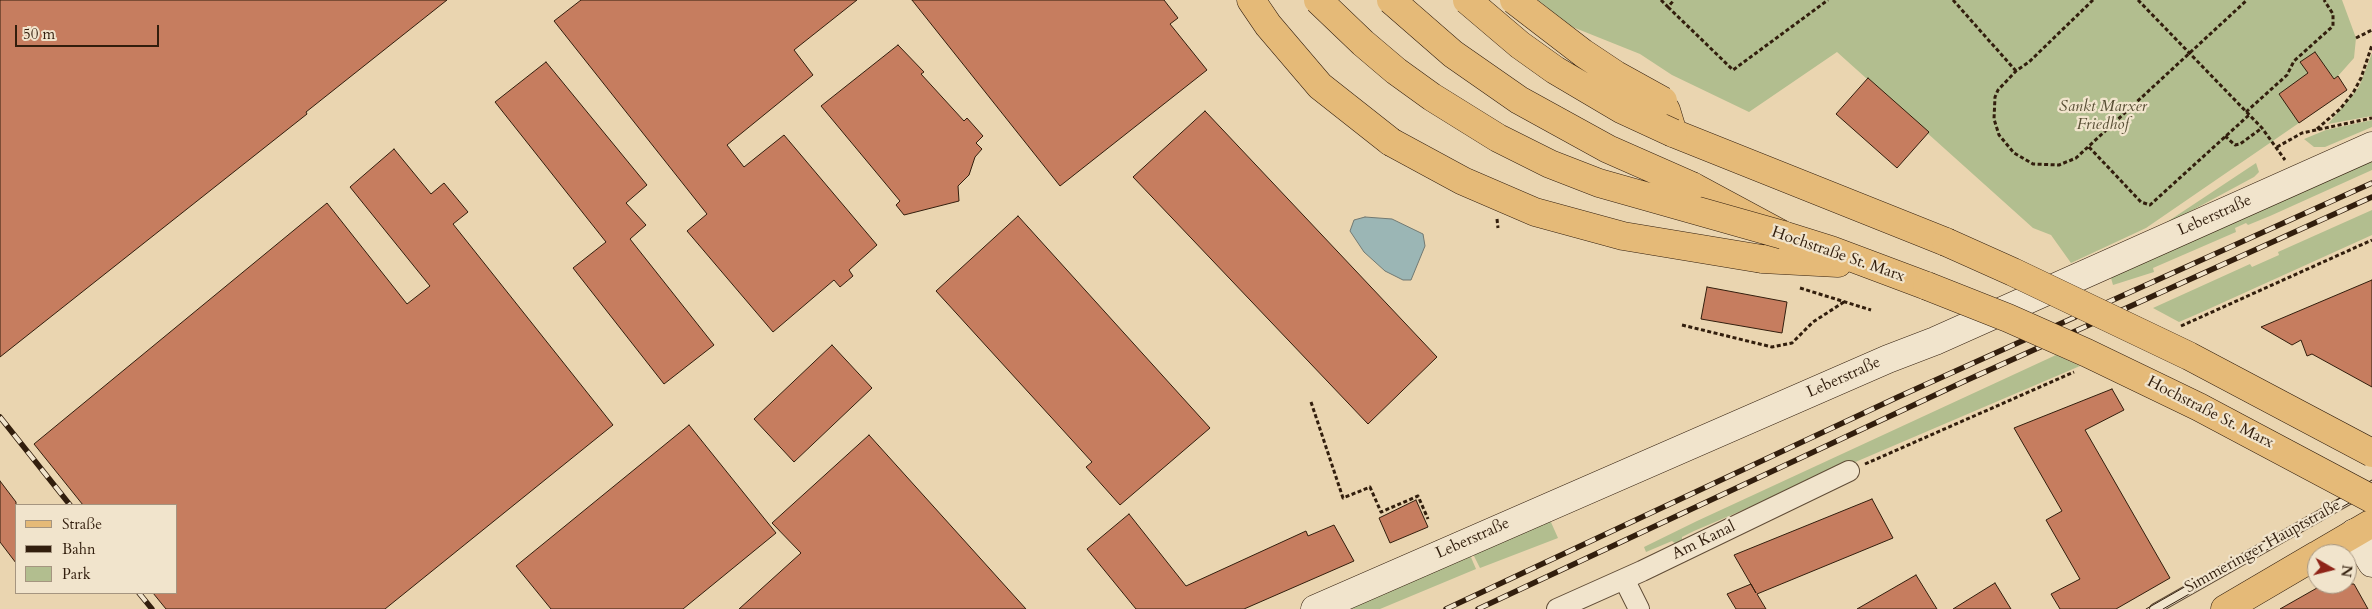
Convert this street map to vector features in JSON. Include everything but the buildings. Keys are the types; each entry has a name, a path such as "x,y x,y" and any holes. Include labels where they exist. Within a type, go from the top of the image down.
{"main road":[{"path":"1251,0 1273,31 1320,86 1391,142 1429,164 1496,196 1536,212 1588,228 1672,246 1762,259 1872,265"},
{"name":"Hochstraße St. Marx","path":"1318,0 1396,71 1432,97 1498,138 1550,164 1600,183 1783,235 1872,265 2008,318 2087,353 2208,411 2372,498"},
{"path":"1391,0 1452,54 1518,100 1608,149 1692,186 1783,235"},
{"path":"1467,0 1555,70 1621,109 1673,133 2013,272 2189,356 2372,453"},
{"path":"1514,0 1583,53 1663,101 1673,133"},
{"name":"Simmeringer Hauptstraße","path":"2336,544 2363,528"},
{"name":"Simmeringer Hauptstraße","path":"2225,609 2307,561"}],"street":[{"name":"Leberstraße","path":"1315,609 1888,359 1935,341 2372,146"},
{"name":"Am Kanal","path":"1557,609 1624,579 1849,471"},
{"path":"2363,528 2372,563"},
{"path":"1624,579 1639,609"}],"lane":[{"name":"Simmeringer Hauptstraße","path":"2155,609 2372,485"}],"path":[{"path":"1661,0 1733,70 1828,0"},
{"path":"1668,7 1674,0"},
{"path":"1953,0 2016,71"},
{"path":"2093,0 1998,90 1994,104 1996,128 2009,148 2033,164 2051,167 2067,163 2089,147 2248,0"},
{"path":"2138,0 2262,128 2277,147 2296,180"},
{"path":"2089,147 2141,202 2150,205 2225,136 2287,75 2294,61 2333,26 2333,14 2324,0"},
{"path":"2356,38 2372,30"},
{"path":"2316,129 2340,109 2353,93 2361,78 2372,45"},
{"path":"2277,147 2302,133 2372,118"},
{"path":"2225,136 2235,145 2240,144 2262,128"},
{"path":"1800,288 1872,310"},
{"path":"1682,325 1772,347 1792,343 1813,322 1844,302"},
{"path":"1311,402 1343,498 1370,486 1381,512 1418,496 1428,519"}],"green space":[{"name":"Sankt Marxer Friedhof","path":"1538,0 2342,0 2356,38 2354,58 2338,76 2347,90 2146,228 2071,263 2051,235 2033,228 1837,52 1749,112 1672,75 1640,54 1570,26"},
{"path":"2372,53 2372,116 2328,124 2359,87"},
{"path":"2372,120 2372,127 2325,147 2314,147 2304,139 2326,130"},
{"path":"2372,157 2372,170 2270,216 2235,228 2236,232 2153,268 2154,272 2113,285 2111,278 2120,271"},
{"path":"2256,163 2259,172 2254,177 2164,224"},
{"path":"2372,210 2372,235 2202,312 2179,322 2153,308 2250,264 2252,267 2279,255 2278,252"},
{"path":"2056,355 2080,366 1694,531 1682,537 1682,542 1676,544 1672,541 1646,552 1644,547 1697,521"},
{"path":"1550,520 1558,538 1480,568 1473,554"},
{"path":"1470,555 1476,569 1380,609 1347,609"}],"water":[{"path":"1365,217 1392,219 1423,234 1425,246 1411,280 1403,280 1385,271 1364,252 1350,231 1354,220"}],"tram line":[{"path":"2146,609 2372,480"},
{"path":"2163,609 2372,490"}],"railway":[{"path":"1446,609 1898,397 2372,183"},
{"path":"1478,609 1965,381 2372,197"},
{"path":"0,417 69,504"},
{"path":"140,594 152,609"}]}
